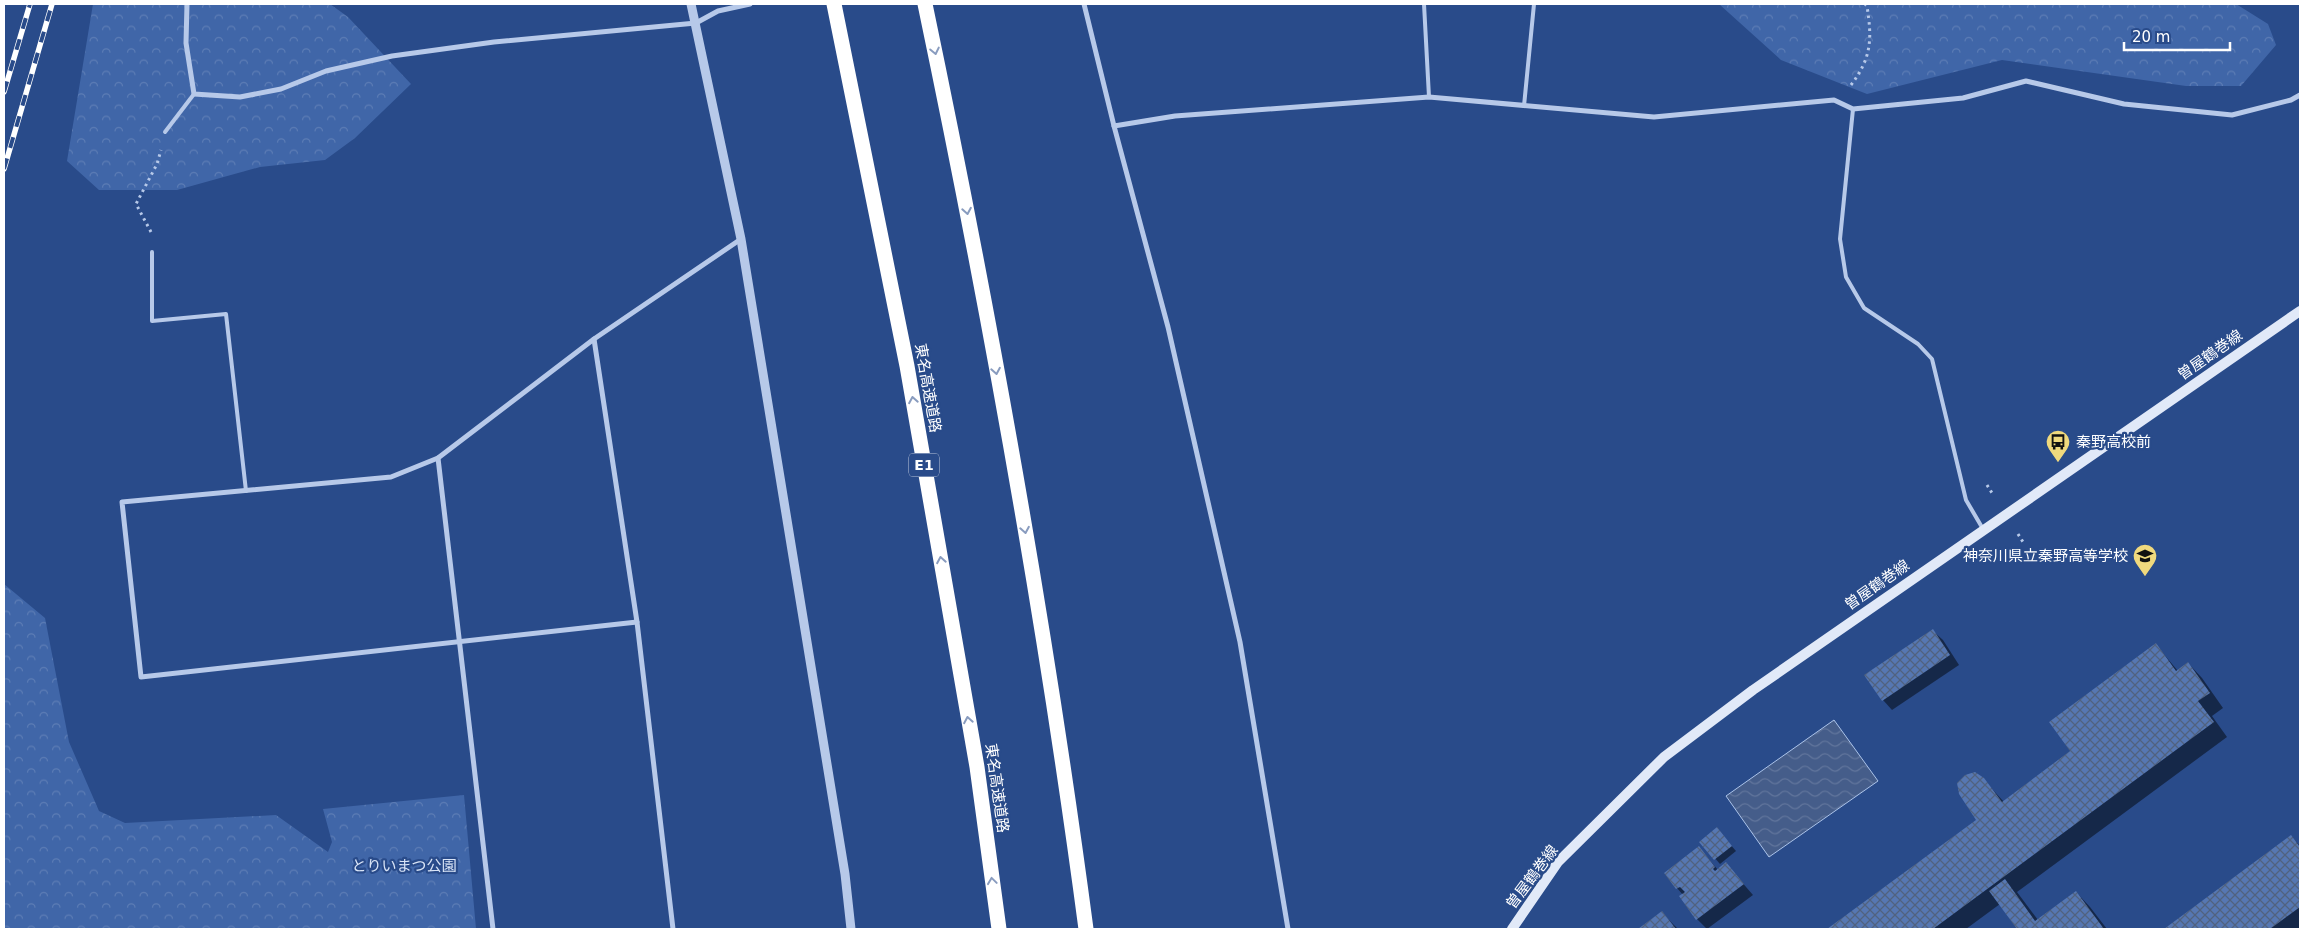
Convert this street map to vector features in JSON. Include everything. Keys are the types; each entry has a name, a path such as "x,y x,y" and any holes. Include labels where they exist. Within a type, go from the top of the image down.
{"highway":[{"name":"東名高速道路","path":"834,4 907,366 976,767 999,929"},
{"path":"925,4 960,175 1036,591 1086,929"}],"main road":[{"name":"曽屋鶴巻線","path":"1512,929 1558,862 1664,756 1754,690 1983,529 2300,311"}],"street":[{"path":"187,4 186,43 194,94 240,97 281,89 335,69 392,56 484,43 696,23 718,11 750,4"},
{"path":"692,4 741,239 843,864 851,929"},
{"path":"1084,4 1114,126 1168,327 1240,642 1288,929"},
{"path":"1114,126 1175,116 1429,97 1654,117 1834,100 1853,109 1963,98 2026,81 2124,104 2232,115 2291,100 2300,95"},
{"path":"637,622 141,677 122,502 390,477 438,458 594,339 741,239"},
{"path":"594,339 637,622 673,929"},
{"path":"438,458 461,641 493,929"}],"lane":[{"path":"1424,4 1429,97"},
{"path":"1524,106 1534,4"},
{"path":"165,132 194,94"},
{"path":"1853,109 1840,239 1846,278 1864,308 1918,344 1932,359 1966,500 1983,529"},
{"path":"152,252 152,321 226,314 246,491"}],"path":[{"path":"1834,100 1845,93 1864,68 1871,33 1867,6 1865,4"},
{"path":"152,252 153,236 136,204 157,164 165,132"},
{"path":"1987,486 1992,494"},
{"path":"2017,533 2023,542"}],"green space":[{"path":"93,4 330,4 348,17 411,84 355,138 325,160 260,167 177,190 99,190 67,161"},
{"path":"1719,4 2236,4 2268,24 2276,45 2241,86 2186,86 2002,60 1867,94 1781,60"},
{"name":"とりいまつ公園","path":"4,584 45,618 69,742 99,811 125,823 276,815 328,852 332,842 323,809 464,795 476,929 4,929"}],"water":[{"path":"1834,720 1878,781 1769,857 1726,796"}],"building":[{"path":"1933,629 1950,655 1882,701 1864,675"},
{"path":"2156,643 2176,671 2188,662 2210,693 2198,701 2214,722 1933,929 1827,929 1976,820 1959,794 1957,783 1965,775 1975,772 1984,778 2002,802 2070,751 2049,722"},
{"path":"1717,827 1732,846 1714,860 1699,842"},
{"path":"2291,835 2300,847 2300,907 2270,929 2164,929"},
{"path":"1699,846 1715,867 1713,869 1715,871 1726,862 1744,884 1696,920 1679,896 1685,892 1680,887 1676,889 1664,873"},
{"path":"2005,879 2035,921 2076,891 2104,929 2017,929 1989,891"},
{"path":"1662,911 1676,929 1638,929"}],"railway":[{"path":"4,92 30,4"},
{"path":"4,169 52,4"}],"place":[{"name":"秦野高校前","path":"2058,463"},
{"name":"神奈川県立秦野高等学校","path":"2145,577"}]}
